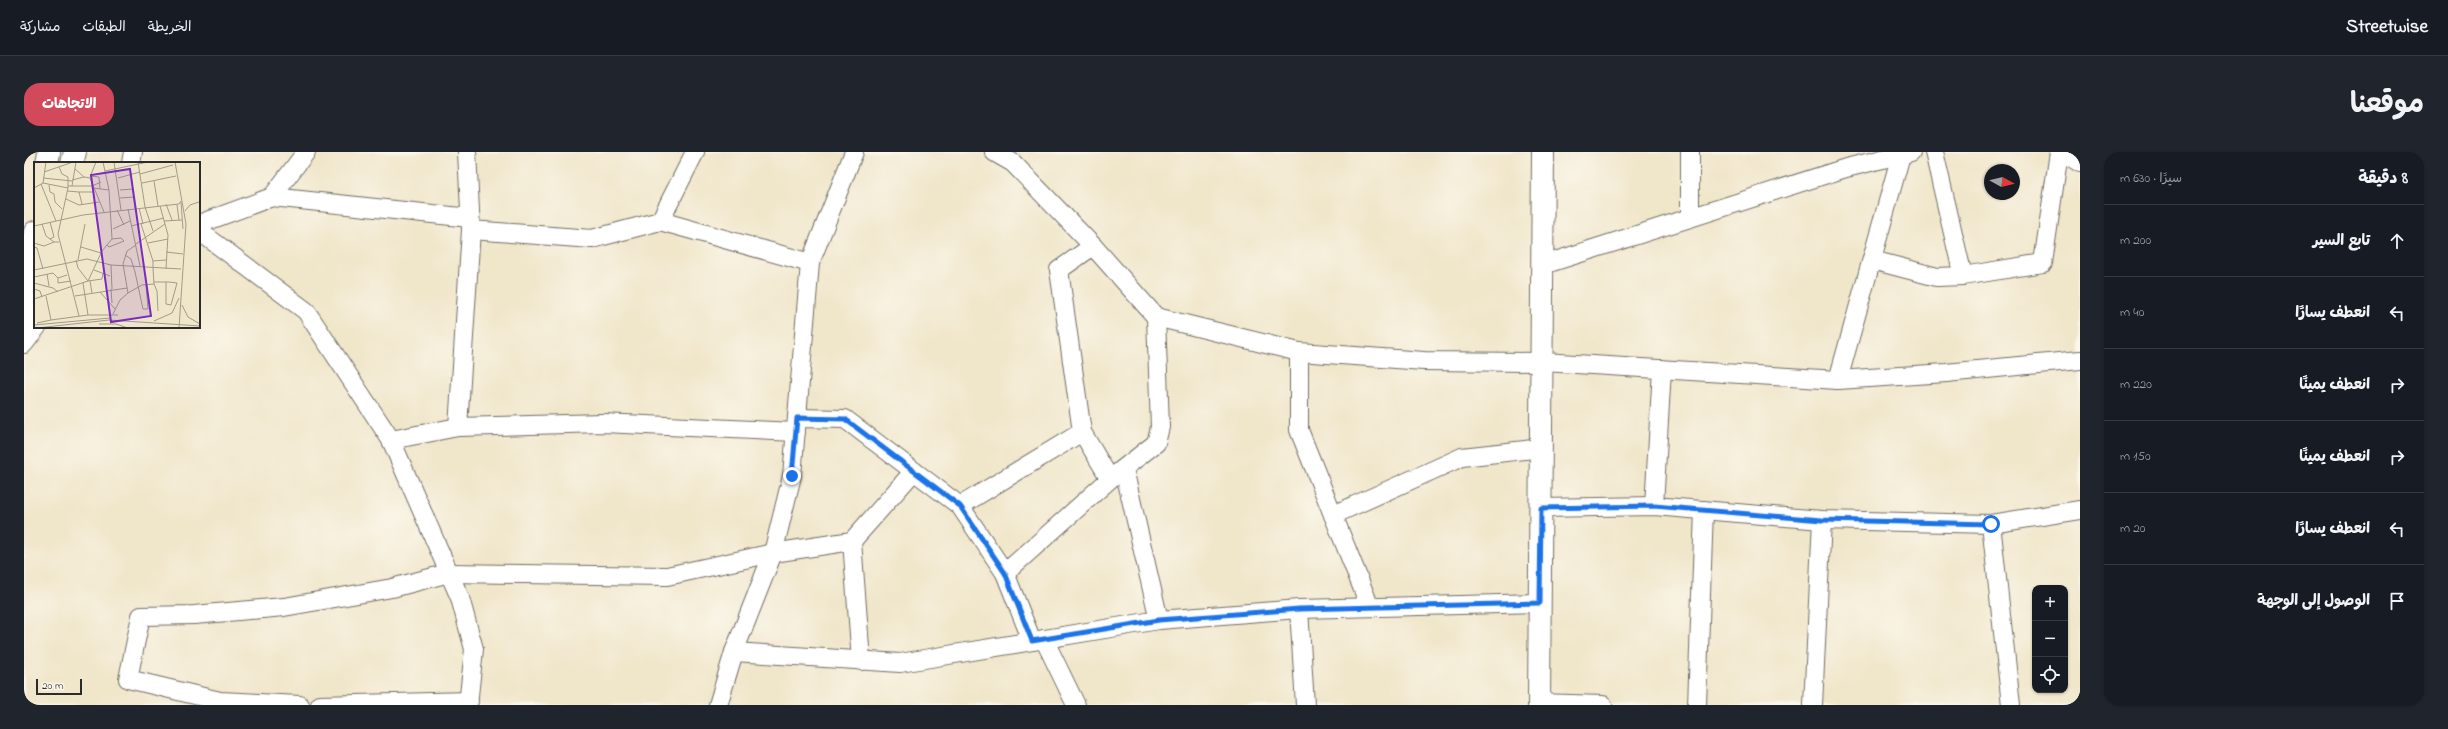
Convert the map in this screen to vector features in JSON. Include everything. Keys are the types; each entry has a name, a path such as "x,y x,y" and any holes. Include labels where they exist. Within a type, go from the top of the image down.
{"main road":[{"path":"47,162 49,152"},
{"path":"72,162 75,152"},
{"path":"1539,704 1543,362 1543,152"},
{"path":"24,294 34,238"},
{"path":"24,323 34,292"}],"street":[{"path":"131,162 133,152"},
{"path":"272,197 306,152"},
{"path":"458,427 471,224 467,152"},
{"path":"660,221 695,152"},
{"path":"718,705 734,652 773,553 792,476 810,263 854,152"},
{"path":"994,152 1013,162 1093,246 1156,317 1300,352 1424,361 1543,362 1838,380 1946,373 2080,360"},
{"path":"1690,152 1690,218"},
{"path":"1934,152 1963,276"},
{"path":"1872,260 1937,277 1963,276 2043,263 2061,152 2080,163"},
{"path":"1543,265 1690,218 1849,160 1906,154 1872,260 1838,380"},
{"path":"200,224 272,197 592,240 660,221 810,263"},
{"path":"200,232 306,311 391,440 460,598 474,649 468,703 320,705"},
{"path":"1093,246 1059,270 1082,432 1117,474 1159,620"},
{"path":"1005,573 1117,474 1156,443 1160,427 1156,317"},
{"path":"24,344 36,328"},
{"path":"1300,352 1298,430 1370,607"},
{"path":"1654,506 1662,369"},
{"path":"391,440 458,427 603,423 796,425 845,419 960,506 1005,573 1038,640 1076,705"},
{"path":"960,506 1082,432"},
{"path":"1333,515 1462,457 1542,448"},
{"path":"300,705 220,701 128,678 141,616 194,615 284,607 392,588 449,573 667,576 773,553 852,541 914,471"},
{"path":"1541,508 1654,506 1822,520 1991,524 2080,510"},
{"path":"1697,705 1704,510"},
{"path":"1812,705 1822,520"},
{"path":"1991,524 2011,705"},
{"path":"852,541 861,661"},
{"path":"734,652 900,663 1159,620 1299,609 1540,603"},
{"path":"1299,609 1305,705"},
{"path":"1539,704 1603,705"}],"route":[{"path":"792,476 797,418 845,419 960,506 1005,573 1032,641 1159,620 1299,609 1540,603 1541,508 1654,506 1822,520 1991,524"}]}
